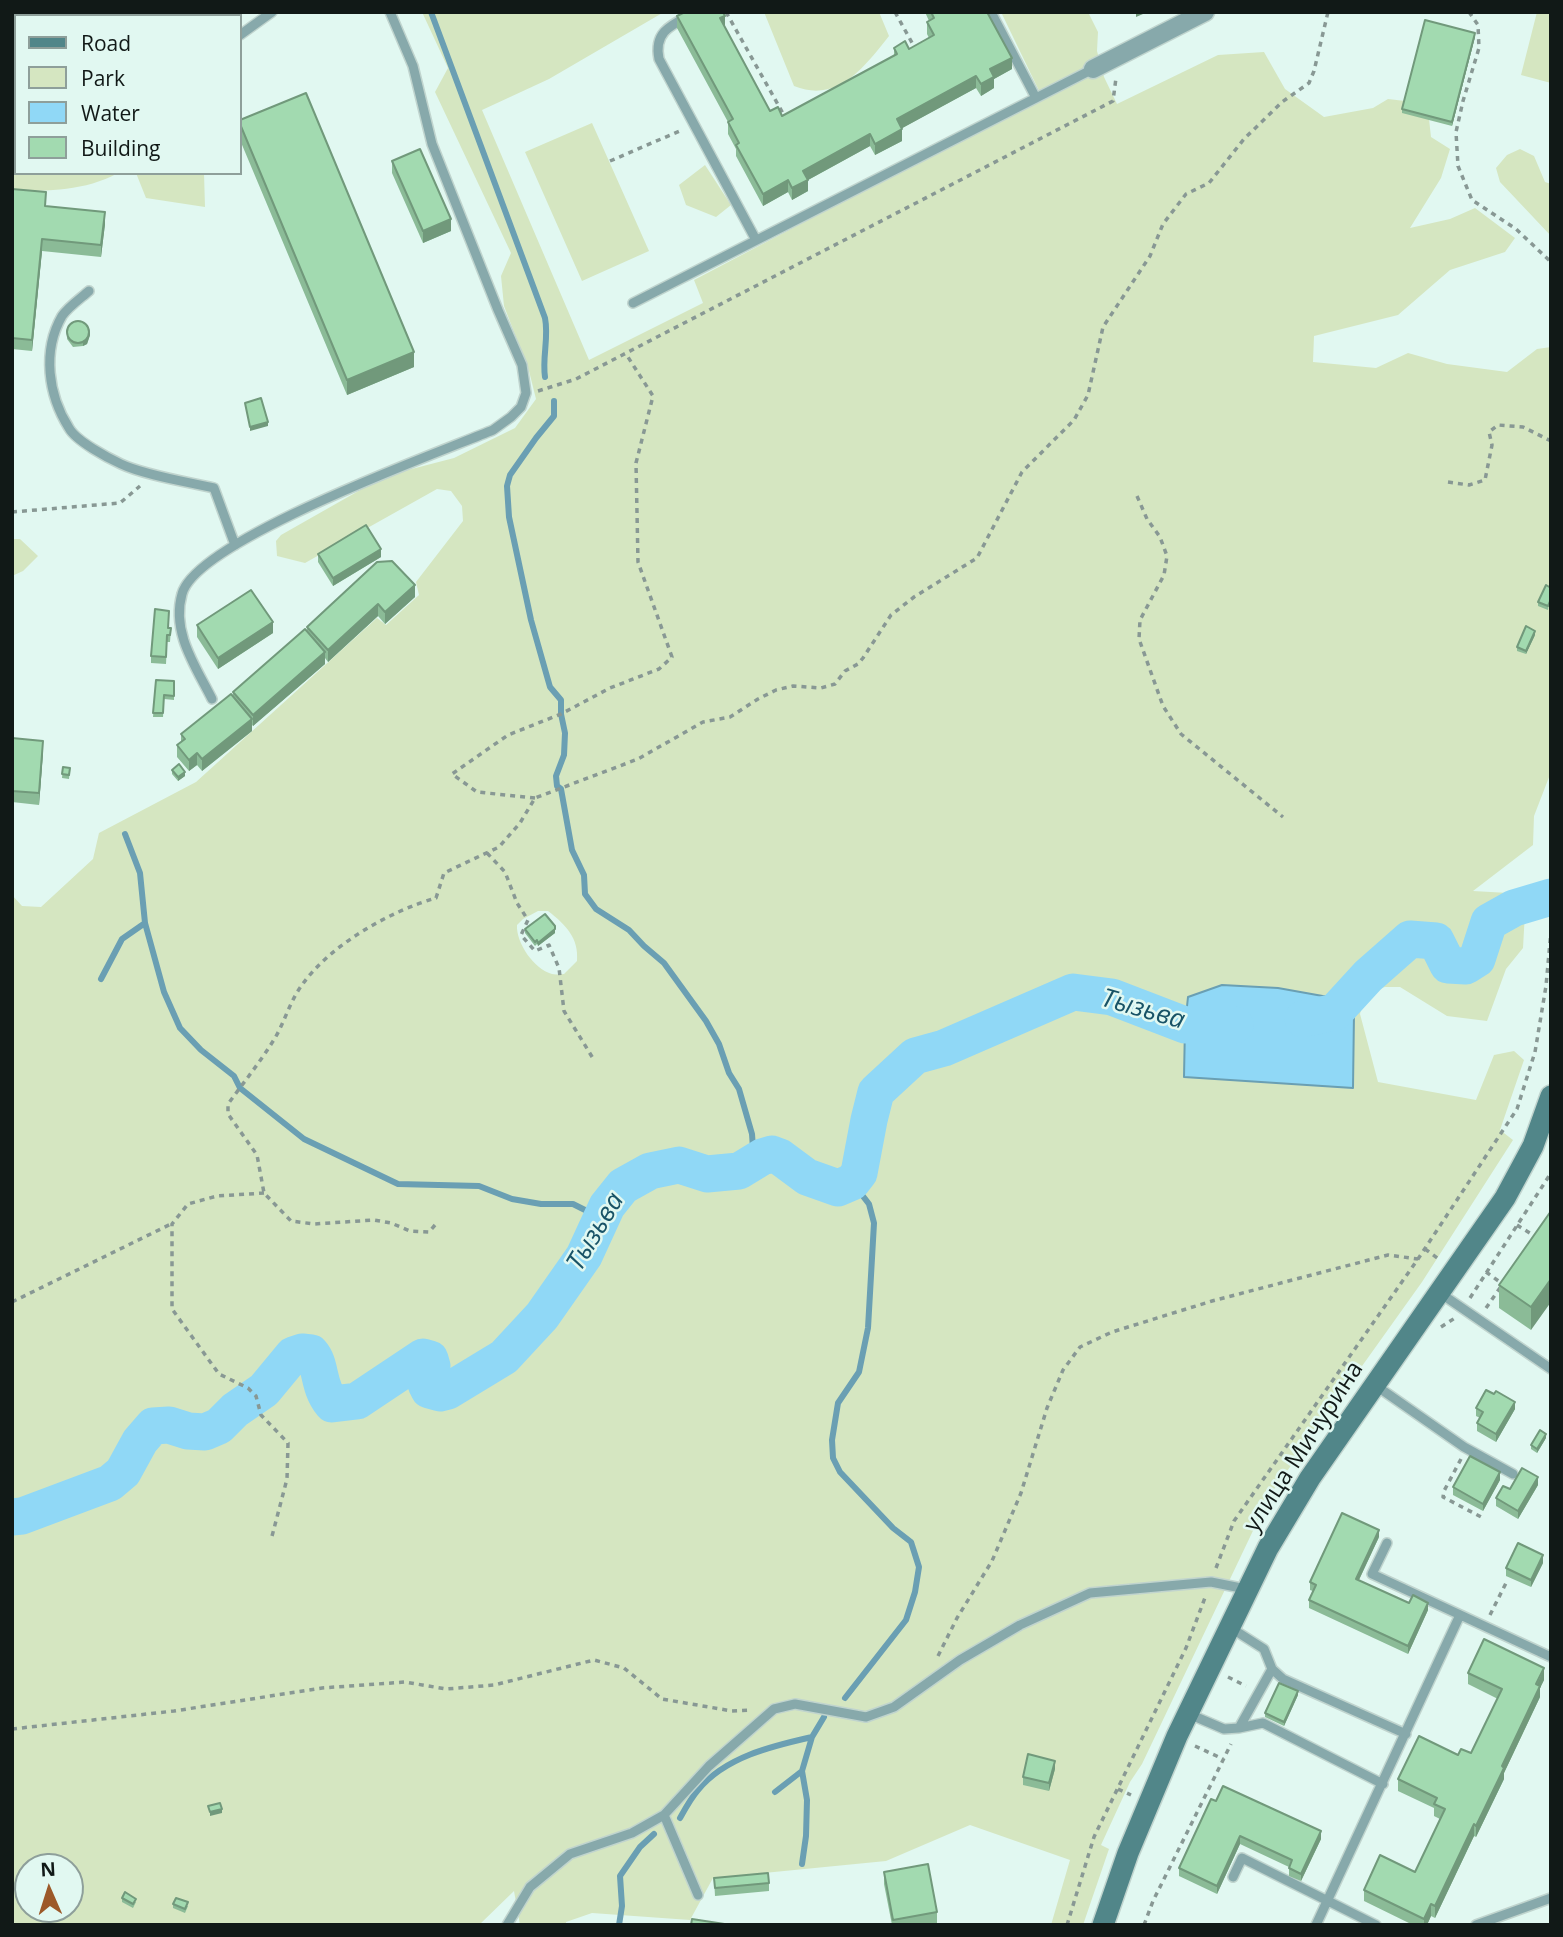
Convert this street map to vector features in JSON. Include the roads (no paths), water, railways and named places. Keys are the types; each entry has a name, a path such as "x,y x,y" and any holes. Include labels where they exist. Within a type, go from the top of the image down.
{"main road":[{"name":"улица Мичурина","path":"1103,1925 1128,1853 1188,1714 1282,1523 1310,1478 1511,1188 1533,1146 1550,1101"}],"street":[{"path":"1093,69 1205,12"}],"lane":[{"path":"242,34 272,12"},
{"path":"212,699 185,646 179,621 182,592 195,572 235,545 341,490 493,430 521,407 526,393 522,365 432,144 413,66 390,12"},
{"path":"696,12 667,27 656,46 659,59 756,240"},
{"path":"991,12 1036,98"},
{"path":"633,303 1093,69"},
{"path":"89,290 63,315 48,366 52,387 70,430 96,450 124,465 214,488 235,545"},
{"path":"1440,1293 1549,1365"},
{"path":"1375,1385 1466,1448 1513,1475"},
{"path":"1387,1544 1373,1574 1551,1657"},
{"path":"507,1925 530,1886 570,1854 632,1833 664,1815 709,1766 774,1709 795,1704 866,1717 894,1707 960,1660 1020,1625 1090,1593 1211,1583 1248,1589"},
{"path":"1316,1925 1384,1784 1460,1615"},
{"path":"1229,1628 1265,1649 1272,1669 1283,1679 1406,1734"},
{"path":"1239,1728 1272,1669"},
{"path":"1188,1714 1224,1729 1263,1723 1384,1784"},
{"path":"664,1815 698,1895"},
{"path":"1233,1877 1242,1858 1376,1925"},
{"path":"1476,1925 1551,1898"}],"water":[{"path":"1222,985 1278,988 1345,1000 1354,1013 1353,1088 1184,1077 1188,997"}],"waterway":[{"path":"431,12 545,318 545,377"},
{"path":"554,401 554,416 510,475 507,486 509,517 531,620 550,687 561,700 565,733 564,755 556,776 557,786 561,789 572,850 584,875 585,894 596,909 629,930 664,963 706,1021 719,1044 729,1073 739,1089 752,1134 753,1148 749,1164"},
{"path":"125,834 140,873 145,923 164,992 180,1028 201,1050 234,1076 240,1088 304,1139 398,1184 479,1186 512,1199 541,1204 573,1204 601,1218"},
{"name":"Тызьва","path":"1303,1019 1335,1012 1368,976 1410,939 1436,941 1448,965 1466,966 1477,959 1489,922 1514,908 1551,897"},
{"path":"101,979 122,939 145,923"},
{"name":"Тызьва","path":"12,1517 22,1516 110,1483 123,1472 140,1441 153,1426 169,1425 188,1431 205,1432 219,1426 235,1410 264,1390 293,1355 302,1352 311,1353 314,1358 324,1390 332,1404 357,1401 423,1357 430,1359 432,1366 426,1384 429,1390 440,1393 448,1391 504,1357 542,1316 584,1256 607,1206 623,1186 650,1171 679,1165 707,1174 739,1171 772,1154 807,1177 838,1188 852,1182 859,1173 876,1092 915,1056 944,1048 1073,992 1112,997 1185,1025 1235,1025"},
{"path":"845,1698 906,1620 919,1567 911,1542 893,1528 840,1472 833,1458 832,1440 838,1403 859,1372 868,1328 874,1223 869,1204 852,1182"},
{"path":"802,1864 807,1800 802,1771 812,1737 824,1717"},
{"path":"680,1818 698,1790 735,1761 781,1744 812,1737"},
{"path":"775,1792 802,1771"},
{"path":"619,1925 622,1906 620,1876 640,1847 654,1834"}]}
